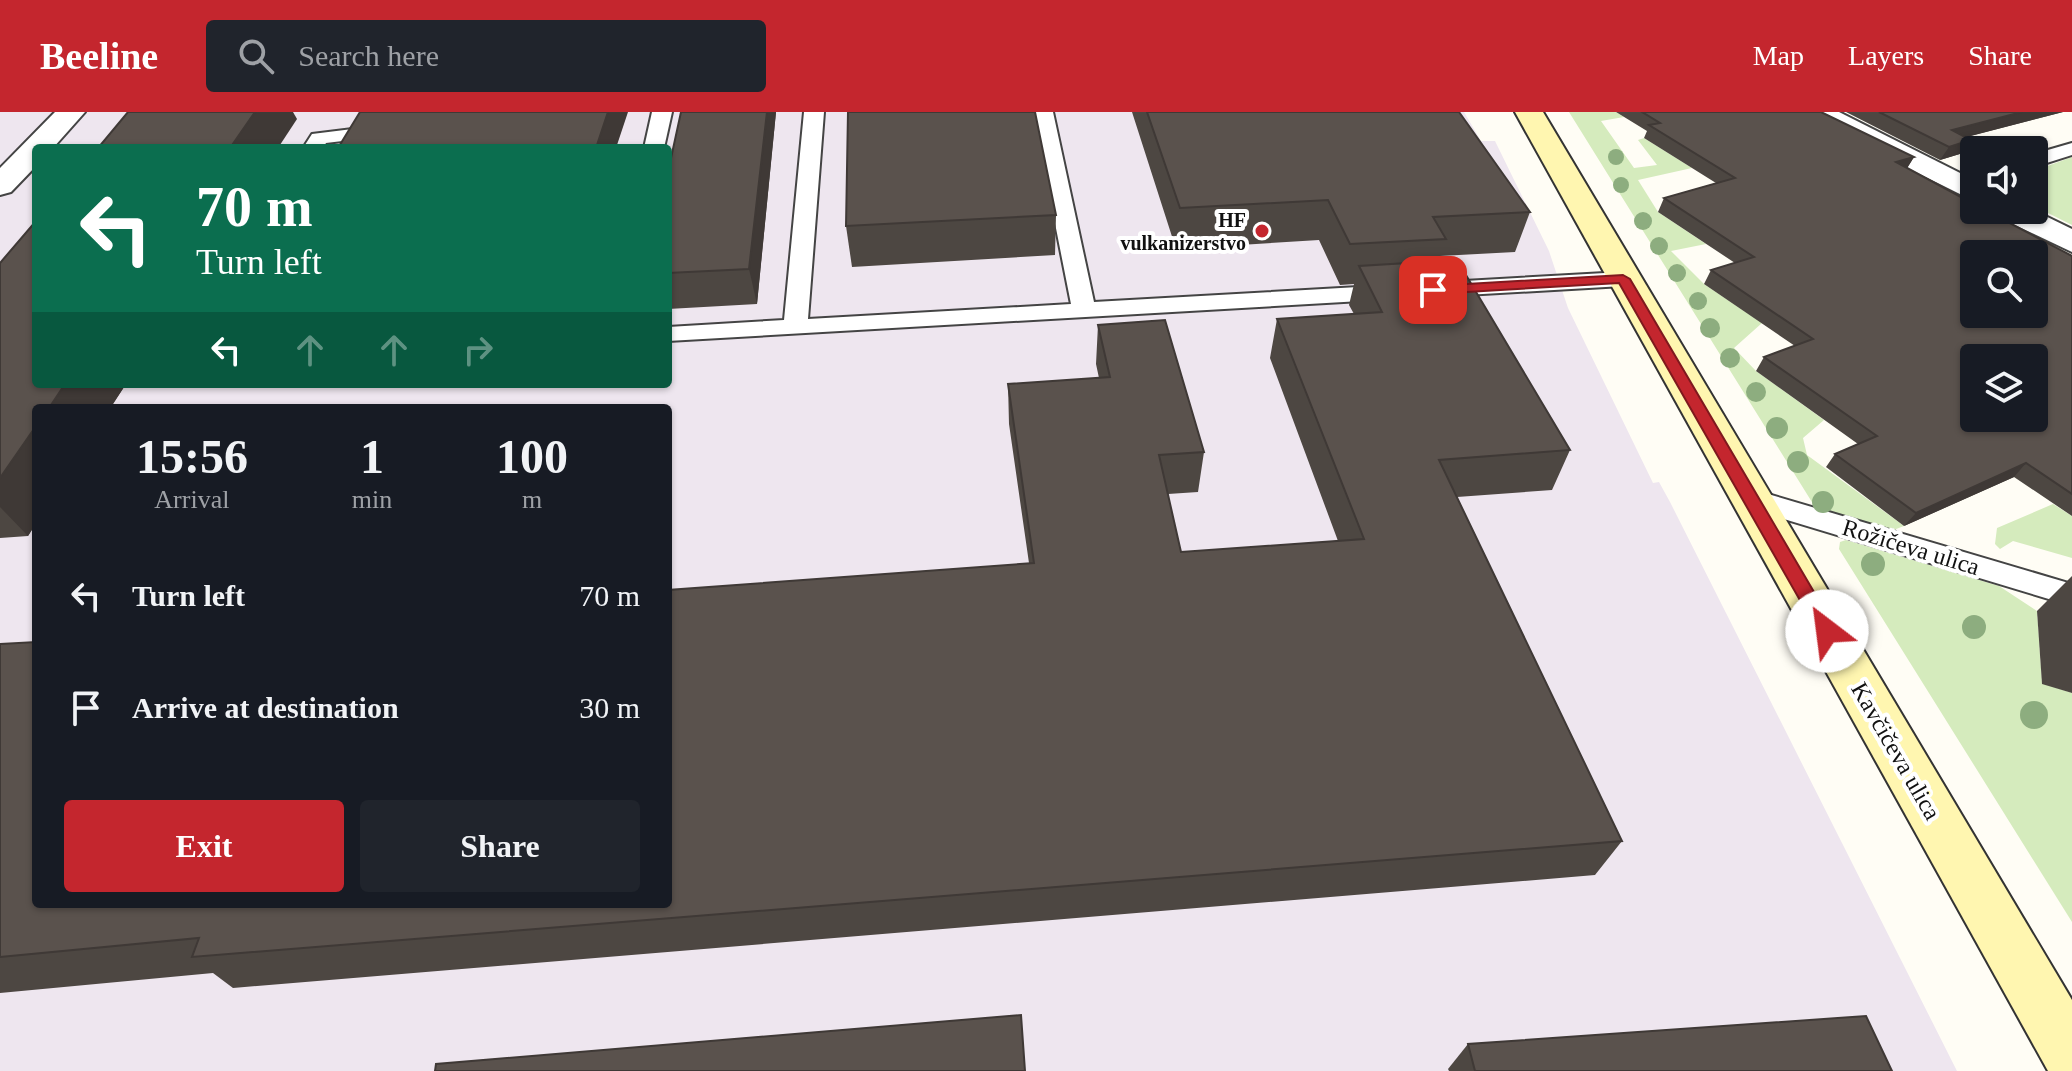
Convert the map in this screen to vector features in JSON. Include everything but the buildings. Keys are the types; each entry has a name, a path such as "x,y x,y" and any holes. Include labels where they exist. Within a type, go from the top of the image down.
{"street":[{"path":"40,144 71,112"},
{"name":"Kavčičeva ulica","path":"1529,112 2072,1056"},
{"path":"1817,112 1960,181"},
{"path":"0,186 32,153"},
{"path":"2037,224 2072,242"}],"lane":[{"path":"655,144 662,112"},
{"path":"795,327 814,112"},
{"path":"1043,112 1084,310"},
{"path":"315,144 319,138 412,128"},
{"path":"2048,157 2072,149"},
{"path":"672,334 1623,279"},
{"name":"Rožičeva ulica","path":"1751,499 2072,595"}],"shaded area":[{"path":"0,112 1464,112 1481,141 1495,141 1549,251 1568,308 1653,483 1659,482 1670,502 1957,1071 0,1071"}],"green space":[{"path":"1569,112 1616,112 1624,117 1601,121 1634,168 1657,165 1638,140 1644,138 1692,168 1638,180 1658,212 1706,244 1671,251 1704,284 1762,323 1734,348 1756,371 1824,420 1803,438 1807,455 1904,526 1891,531 1815,507"},
{"path":"2072,157 2072,225 2048,213 2048,166"},
{"path":"2053,504 2072,516 2072,558 2013,541 2000,549 1995,544 1997,528"},
{"path":"1846,540 1999,586 2037,611 2042,683 2072,693 2072,922 1839,549 1840,542"}],"place":[{"name":"HF vulkanizerstvo","path":"1262,231"}],"route":[{"path":"1433,290 1623,279 1827,631"}]}
